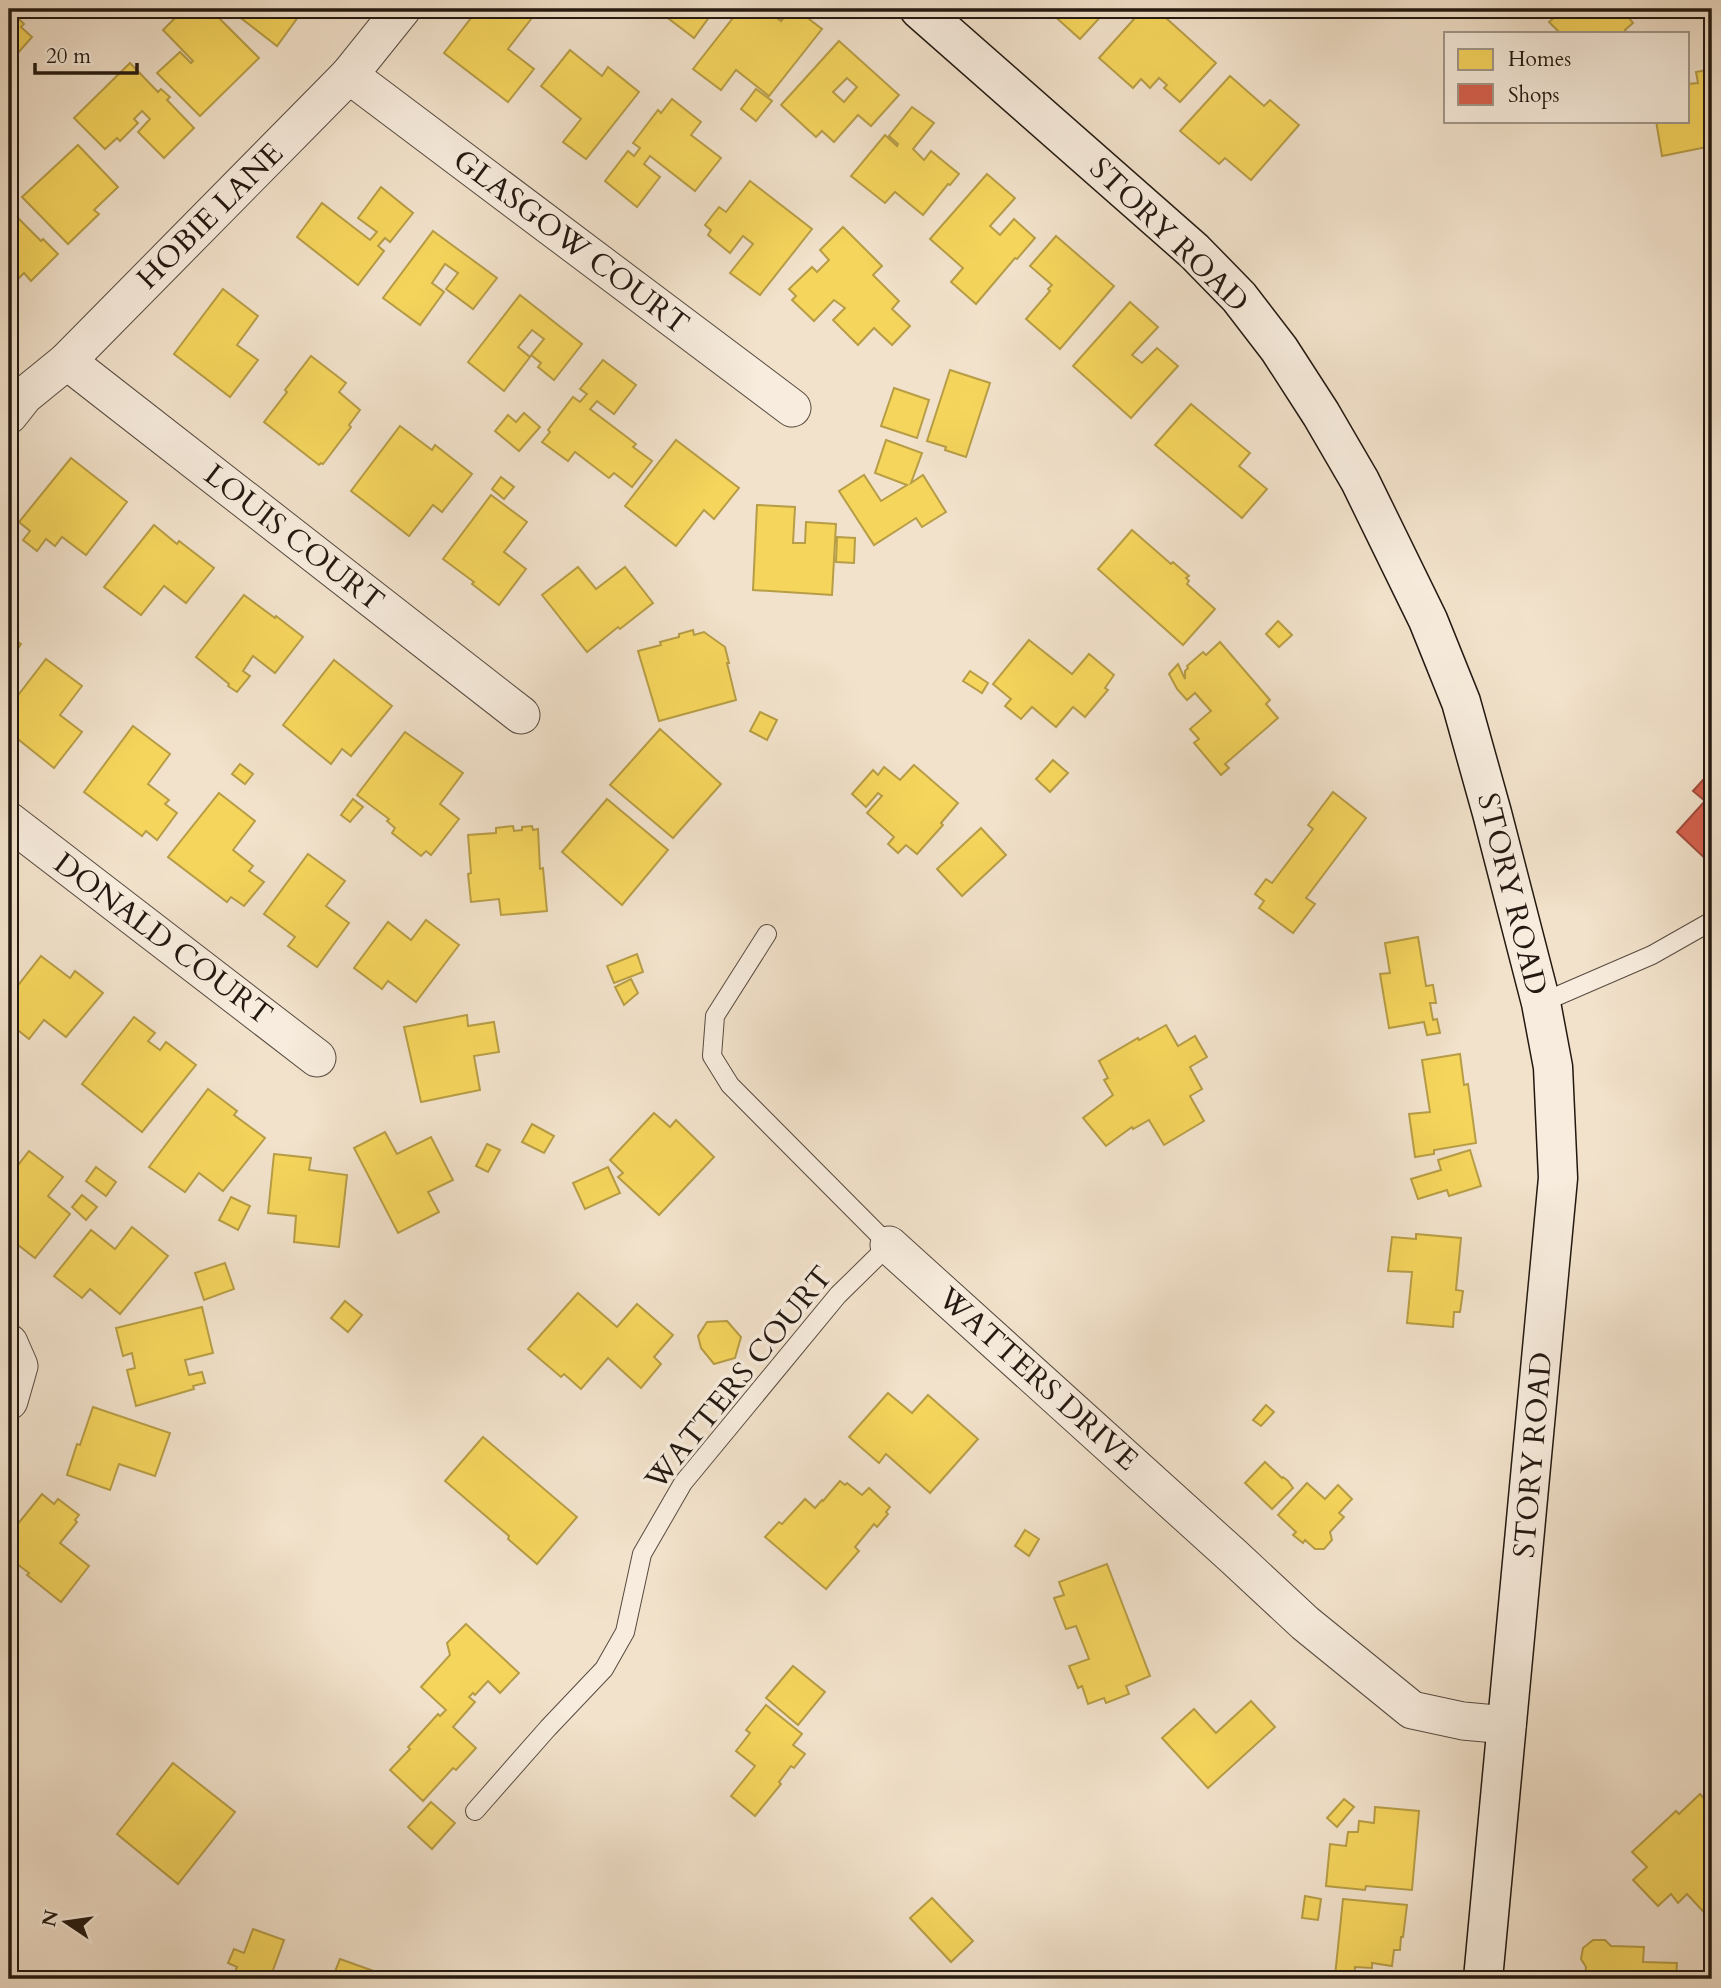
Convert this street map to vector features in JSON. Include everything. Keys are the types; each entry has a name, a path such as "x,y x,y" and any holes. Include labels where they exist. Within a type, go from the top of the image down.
{"street":[{"name":"HOBIE LANE","path":"9,415 24,396 67,360 349,75 402,9"},
{"name":"STORY ROAD","path":"919,9 1194,251 1239,297 1279,349 1360,481 1428,620 1461,702 1541,1003 1553,1067 1558,1178 1482,1979"},
{"name":"GLASGOW COURT","path":"349,75 792,408"},
{"name":"LOUIS COURT","path":"67,360 521,715"},
{"name":"DONALD COURT","path":"9,821 317,1058"},
{"name":"WATTERS DRIVE","path":"889,1245 1305,1623 1412,1710 1468,1721 1507,1725"},
{"path":"9,1401 14,1354"}],"lane":[{"path":"1541,1003 1652,955 1712,921"},
{"name":"WATTERS DRIVE","path":"767,934 715,1016 712,1056 730,1085 889,1245"},
{"name":"WATTERS COURT","path":"475,1811 604,1669 625,1632 642,1554 683,1483 838,1295 889,1245"}],"building: Homes":[{"path":"184,9 210,9 259,58 200,116 157,73 180,52 191,63 193,61 163,30"},
{"path":"229,9 304,9 277,46"},
{"path":"478,9 528,9 535,14 508,49 534,69 508,102 444,53"},
{"path":"656,9 715,9 694,38"},
{"path":"740,9 769,9 781,21 791,9 796,9 822,29 769,96 736,70 721,90 693,69"},
{"path":"1056,9 1101,9 1105,12 1080,39 1052,14"},
{"path":"1143,9 1156,9 1216,63 1180,102 1164,88 1167,85 1159,78 1150,88 1141,79 1133,88 1099,58"},
{"path":"1564,9 1631,9 1625,13 1633,23 1625,30 1626,32 1559,32 1549,22"},
{"path":"9,16 14,20 17,17 24,24 21,27 32,37 9,63"},
{"path":"839,41 899,95 871,126 858,115 834,142 822,131 816,137 781,105","holes":["847,78 857,87 844,102 833,92"]},
{"path":"570,50 602,76 608,67 639,92 586,159 563,142 581,119 541,86"},
{"path":"130,63 158,92 161,89 170,97 167,100 194,128 164,158 138,132 150,119 142,111 134,119 138,123 120,141 117,138 105,149 74,118"},
{"path":"1712,69 1712,146 1662,156 1656,122 1690,122 1690,84 1698,83 1696,72"},
{"path":"1230,76 1264,106 1270,100 1299,125 1251,180 1225,158 1219,164 1180,131"},
{"path":"756,89 772,101 756,121 741,109"},
{"path":"672,99 701,122 691,135 721,158 695,191 650,156 644,164 660,177 637,207 605,181 628,151 634,156 640,148 633,143 658,110 661,113"},
{"path":"912,107 934,123 913,149 924,160 931,151 959,174 923,215 895,192 885,203 851,176 885,135 897,146 889,136"},
{"path":"78,145 118,187 94,210 99,214 68,244 22,197"},
{"path":"987,174 1015,198 990,226 1000,235 1014,219 1035,238 976,304 951,282 963,268 930,239"},
{"path":"750,181 812,229 760,295 730,273 753,244 743,236 730,253 708,235 711,230 705,225 719,207 726,212"},
{"path":"381,187 413,213 390,242 385,238 378,246 384,251 358,285 297,237 322,203 370,240 377,232 358,218"},
{"path":"14,214 58,254 31,281 24,273 9,288 9,216 11,218"},
{"path":"843,227 882,266 873,275 899,301 892,309 910,326 892,345 874,328 858,345 833,320 845,308 834,300 814,321 792,300 796,296 789,289 812,267 817,272 829,260 820,250"},
{"path":"433,231 497,278 473,309 446,289 458,273 445,264 432,283 444,292 420,325 383,298"},
{"path":"1056,236 1114,286 1060,349 1026,319 1052,285 1030,266"},
{"path":"223,289 258,316 237,345 258,360 230,397 174,354"},
{"path":"520,295 582,344 554,380 538,367 541,363 531,355 544,339 532,330 518,347 530,357 504,391 468,362"},
{"path":"1130,302 1158,327 1132,355 1142,363 1157,348 1178,366 1131,418 1073,366"},
{"path":"311,356 346,383 339,392 360,410 349,425 351,427 323,464 319,465 264,422"},
{"path":"603,360 636,385 614,414 597,401 590,409 636,444 633,447 652,461 632,487 614,473 609,478 575,452 568,461 542,442 573,397 580,402 587,394 580,389"},
{"path":"950,370 990,383 966,457 927,441"},
{"path":"894,388 929,400 917,438 881,426"},
{"path":"1191,404 1250,453 1239,466 1267,489 1242,518 1155,445"},
{"path":"524,413 540,427 519,451 495,431 508,415 516,422"},
{"path":"400,426 432,450 435,445 472,474 442,512 433,505 409,536 351,491"},
{"path":"676,440 739,488 714,519 704,510 676,546 625,506"},
{"path":"886,440 922,453 911,483 923,475 946,512 922,527 916,518 874,545 839,491 864,475 881,501 907,485 875,473"},
{"path":"71,458 127,502 86,555 62,537 55,546 46,539 37,551 23,540 30,531 19,522"},
{"path":"501,477 514,487 504,499 492,489"},
{"path":"491,495 527,522 504,552 526,569 499,605 443,559"},
{"path":"757,505 795,507 793,543 805,543 806,522 836,524 832,595 753,590"},
{"path":"154,525 214,568 186,603 164,586 141,615 104,587"},
{"path":"1132,530 1189,576 1186,578 1189,581 1187,584 1215,609 1183,645 1098,569"},
{"path":"837,537 855,538 854,563 836,562"},
{"path":"578,567 596,589 625,567 653,603 587,652 542,595"},
{"path":"244,595 303,637 275,673 253,656 243,671 250,676 237,692 196,657"},
{"path":"1278,621 1292,635 1279,647 1266,634"},
{"path":"693,630 694,635 704,632 725,647 736,700 659,721 638,651 661,645 660,642"},
{"path":"9,636 21,644 9,661"},
{"path":"1029,640 1072,674 1089,654 1114,675 1105,688 1108,690 1085,717 1073,707 1056,727 1032,707 1021,719 1005,706 1011,699 993,684"},
{"path":"1220,642 1270,700 1266,704 1278,718 1225,764 1229,768 1221,775 1194,743 1199,739 1190,729 1211,711 1195,693 1187,700 1169,674 1178,664 1185,679 1187,666 1203,652 1206,655"},
{"path":"46,659 82,686 60,715 82,732 54,768 9,732 9,707"},
{"path":"334,660 392,706 351,756 342,749 331,764 283,725"},
{"path":"970,671 988,683 982,693 963,681"},
{"path":"760,712 777,720 767,740 750,731"},
{"path":"133,726 170,754 148,784 169,800 165,804 177,813 157,840 146,831 142,836 84,792"},
{"path":"660,729 721,784 673,838 610,785"},
{"path":"405,732 463,773 440,804 459,819 431,855 426,851 421,856 392,833 395,828 387,821 389,819 357,795"},
{"path":"1053,760 1068,773 1050,792 1036,779"},
{"path":"240,764 253,774 245,784 232,774"},
{"path":"914,765 958,803 917,854 906,845 898,853 888,844 894,837 867,813 882,796 878,793 866,807 852,794 873,770 878,775 884,767 900,780"},
{"path":"1333,792 1366,818 1306,898 1315,904 1293,933 1259,908 1264,901 1255,894 1266,879 1272,883 1313,829 1308,825"},
{"path":"219,793 255,821 233,850 253,866 249,871 264,882 244,906 231,897 227,902 168,857"},
{"path":"353,799 363,807 350,822 341,815"},
{"path":"607,799 668,850 622,905 562,852"},
{"path":"513,826 514,831 532,826 533,830 538,829 540,869 543,868 547,911 501,915 499,899 471,902 468,835 496,833 496,828"},
{"path":"981,828 1006,855 962,896 937,869"},
{"path":"308,854 345,881 326,906 349,923 317,967 288,946 295,937 264,914"},
{"path":"426,920 459,945 416,1002 388,981 382,989 354,968 388,922 411,940"},
{"path":"1418,937 1426,986 1433,985 1436,1003 1430,1003 1433,1020 1437,1019 1440,1033 1427,1035 1424,1022 1389,1028 1380,974 1390,973 1385,943"},
{"path":"637,954 643,972 614,983 607,966"},
{"path":"41,956 70,978 75,971 103,993 66,1037 44,1020 29,1039 9,1023 9,997"},
{"path":"631,979 638,993 624,1005 615,987"},
{"path":"467,1015 468,1026 494,1022 499,1052 474,1056 480,1090 421,1102 404,1027"},
{"path":"134,1017 155,1033 148,1041 160,1050 166,1042 196,1065 142,1132 82,1084"},
{"path":"1166,1025 1178,1046 1195,1036 1207,1057 1190,1067 1202,1089 1190,1096 1204,1121 1164,1145 1149,1120 1133,1129 1132,1127 1106,1146 1083,1118 1113,1095 1104,1080 1108,1078 1099,1061"},
{"path":"1460,1054 1464,1085 1468,1084 1476,1143 1434,1150 1434,1154 1415,1157 1409,1114 1430,1112 1422,1060"},
{"path":"208,1089 237,1111 234,1115 265,1138 223,1191 199,1173 185,1192 149,1167"},
{"path":"654,1113 670,1127 676,1120 714,1157 659,1215 618,1177 623,1173 610,1160"},
{"path":"532,1124 554,1136 544,1153 522,1142"},
{"path":"385,1132 397,1154 431,1137 453,1180 428,1192 439,1212 398,1233 354,1148"},
{"path":"487,1144 500,1150 488,1172 476,1166"},
{"path":"1470,1150 1481,1186 1449,1196 1447,1190 1418,1199 1411,1179 1441,1170 1438,1160"},
{"path":"29,1151 63,1177 48,1196 70,1214 35,1258 9,1238 13,1230 9,1226 9,1177"},
{"path":"274,1154 311,1158 309,1170 347,1175 339,1247 294,1242 296,1216 268,1213"},
{"path":"96,1167 116,1182 106,1196 86,1181"},
{"path":"608,1167 620,1193 585,1209 573,1183"},
{"path":"82,1195 97,1207 86,1220 72,1207"},
{"path":"231,1197 250,1206 238,1230 219,1220"},
{"path":"132,1227 168,1256 120,1314 90,1289 82,1298 54,1276 91,1230 115,1249"},
{"path":"1416,1234 1461,1238 1456,1290 1463,1291 1460,1312 1454,1312 1453,1327 1407,1323 1412,1272 1388,1271 1392,1237 1416,1239"},
{"path":"225,1263 234,1289 204,1300 195,1273"},
{"path":"578,1293 617,1327 637,1304 673,1335 654,1357 661,1364 641,1388 608,1358 581,1389 564,1374 561,1377 528,1349"},
{"path":"345,1301 362,1315 348,1332 331,1318"},
{"path":"202,1307 213,1353 185,1360 189,1375 202,1372 205,1383 193,1386 194,1389 136,1406 127,1370 135,1368 132,1353 123,1356 116,1328"},
{"path":"727,1321 741,1337 735,1358 714,1364 701,1348 698,1336 707,1322"},
{"path":"888,1393 912,1413 928,1395 978,1439 930,1493 886,1454 879,1463 849,1437"},
{"path":"1266,1405 1274,1412 1261,1426 1253,1420"},
{"path":"93,1407 170,1433 155,1476 119,1464 110,1490 67,1475"},
{"path":"483,1437 577,1517 537,1564 445,1481"},
{"path":"1265,1462 1293,1488 1272,1509 1245,1483"},
{"path":"840,1481 862,1495 869,1488 890,1507 886,1512 888,1514 877,1527 874,1524 855,1547 859,1551 826,1589 765,1537 779,1522 782,1524 805,1499 815,1508"},
{"path":"1307,1483 1325,1499 1338,1485 1352,1499 1339,1513 1344,1517 1330,1532 1332,1540 1324,1549 1315,1549 1305,1540 1303,1543 1293,1535 1296,1532 1278,1515"},
{"path":"42,1494 54,1504 58,1499 79,1515 75,1520 77,1522 60,1543 89,1566 61,1602 9,1558 9,1535"},
{"path":"1025,1530 1039,1539 1029,1556 1015,1546"},
{"path":"1107,1564 1150,1676 1126,1686 1129,1694 1106,1703 1104,1698 1088,1704 1082,1686 1078,1688 1069,1666 1089,1659 1076,1626 1066,1629 1054,1598 1064,1595 1059,1582"},
{"path":"466,1624 519,1673 500,1693 488,1681 475,1695 473,1693 469,1697 475,1702 453,1727 476,1748 456,1770 453,1768 423,1801 390,1770 438,1714 440,1716 446,1710 421,1687 450,1655 447,1643"},
{"path":"793,1666 825,1692 798,1725 766,1698"},
{"path":"1251,1701 1275,1727 1208,1788 1162,1738 1194,1709 1216,1733"},
{"path":"766,1705 802,1734 793,1745 805,1754 794,1768 791,1766 779,1782 781,1784 755,1816 731,1796 755,1766 736,1751 750,1733 746,1730"},
{"path":"173,1763 235,1812 178,1884 117,1834"},
{"path":"1700,1794 1712,1807 1712,1921 1687,1894 1678,1903 1671,1894 1658,1906 1633,1880 1647,1867 1632,1852 1676,1811 1679,1814"},
{"path":"1344,1799 1354,1807 1337,1827 1327,1818"},
{"path":"431,1802 455,1823 432,1849 408,1827"},
{"path":"1375,1807 1419,1811 1412,1890 1366,1886 1365,1890 1326,1886 1330,1844 1346,1846 1348,1832 1358,1832 1359,1821 1374,1823"},
{"path":"1305,1896 1321,1899 1318,1920 1302,1918"},
{"path":"932,1898 973,1941 951,1962 910,1918"},
{"path":"1343,1899 1407,1905 1400,1950 1394,1950 1392,1966 1372,1963 1372,1968 1355,1967 1354,1978 1335,1976"},
{"path":"253,1929 284,1940 272,1973 291,1979 232,1979 237,1967 228,1963 234,1949 244,1953"},
{"path":"1593,1940 1605,1940 1611,1946 1644,1947 1643,1962 1677,1963 1676,1979 1585,1979 1586,1967 1581,1959 1583,1948"},
{"path":"340,1959 396,1979 332,1979"}],"building: Shops":[{"path":"1712,770 1712,865 1677,832 1705,801 1693,791"}]}
